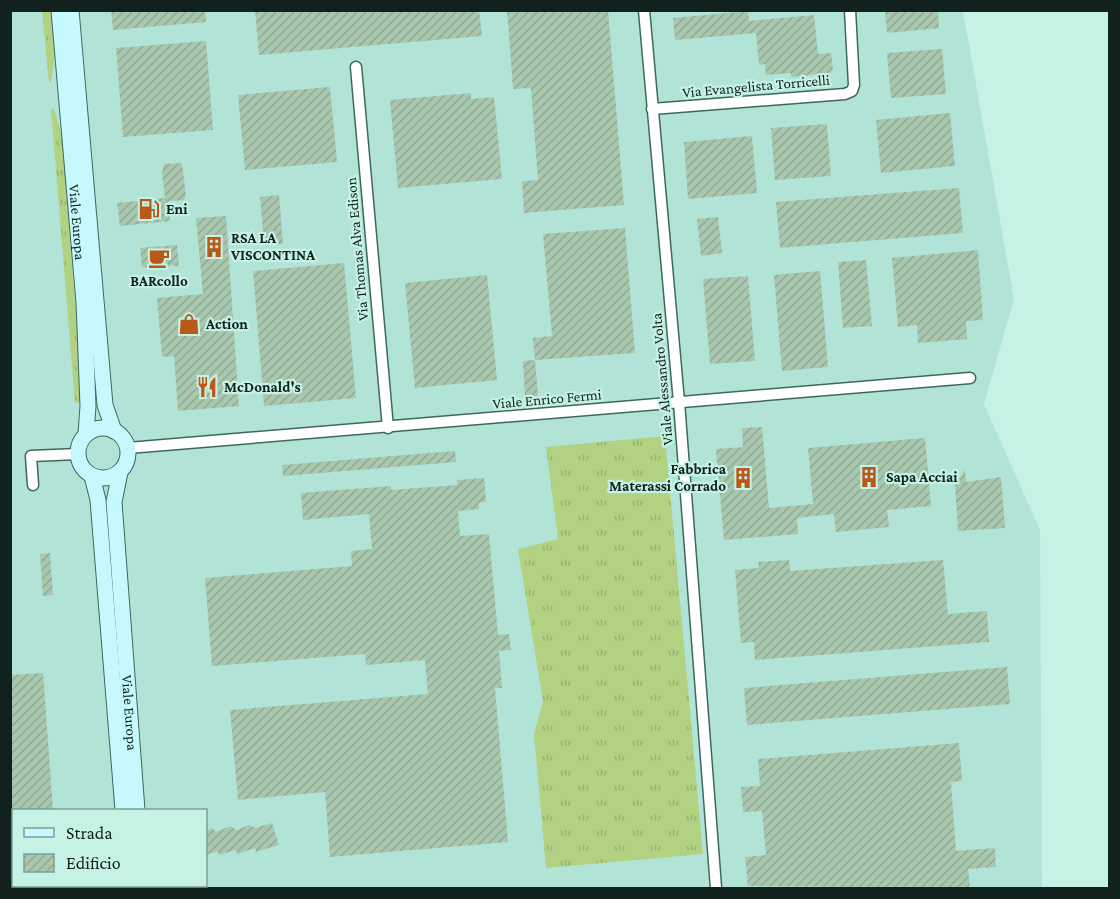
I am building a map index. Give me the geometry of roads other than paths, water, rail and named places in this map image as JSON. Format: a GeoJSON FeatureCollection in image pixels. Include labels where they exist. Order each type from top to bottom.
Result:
{"type":"FeatureCollection","features":[{"type":"Feature","properties":{"kind":"main road","name":"Viale Europa"},"geometry":{"type":"LineString","coordinates":[[59,10],[84,302],[88,406],[86,434]]}},
{"type":"Feature","properties":{"kind":"main road","name":"Viale Europa"},"geometry":{"type":"LineString","coordinates":[[71,10],[105,405],[114,430]]}},
{"type":"Feature","properties":{"kind":"main road"},"geometry":{"type":"LineString","coordinates":[[99,428],[114,430],[128,448],[125,465],[120,472],[104,478],[92,476],[83,468],[78,454],[86,434],[99,428]]}},
{"type":"Feature","properties":{"kind":"main road","name":"Viale Europa"},"geometry":{"type":"LineString","coordinates":[[120,472],[114,502],[137,809]]}},
{"type":"Feature","properties":{"kind":"main road","name":"Viale Europa"},"geometry":{"type":"LineString","coordinates":[[92,476],[98,503],[123,809]]}},
{"type":"Feature","properties":{"kind":"street","name":"Viale Alessandro Volta"},"geometry":{"type":"LineString","coordinates":[[644,10],[679,402],[716,888]]}},
{"type":"Feature","properties":{"kind":"street","name":"Via Evangelista Torricelli"},"geometry":{"type":"LineString","coordinates":[[652,110],[845,94],[852,91],[854,85],[850,10]]}},
{"type":"Feature","properties":{"kind":"street","name":"Via Thomas Alva Edison"},"geometry":{"type":"LineString","coordinates":[[356,68],[388,428]]}},
{"type":"Feature","properties":{"kind":"street","name":"Viale Enrico Fermi"},"geometry":{"type":"LineString","coordinates":[[128,448],[970,378]]}},
{"type":"Feature","properties":{"kind":"street"},"geometry":{"type":"LineString","coordinates":[[33,485],[31,456],[78,454]]}},
{"type":"Feature","properties":{"kind":"place","name":"Eni"},"geometry":{"type":"Point","coordinates":[149,209]}},
{"type":"Feature","properties":{"kind":"place","name":"RSA LA VISCONTINA"},"geometry":{"type":"Point","coordinates":[214,247]}},
{"type":"Feature","properties":{"kind":"place","name":"BARcollo"},"geometry":{"type":"Point","coordinates":[159,258]}},
{"type":"Feature","properties":{"kind":"place","name":"Action"},"geometry":{"type":"Point","coordinates":[189,324]}},
{"type":"Feature","properties":{"kind":"place","name":"McDonald's"},"geometry":{"type":"Point","coordinates":[207,387]}},
{"type":"Feature","properties":{"kind":"place","name":"Sapa Acciai"},"geometry":{"type":"Point","coordinates":[869,477]}},
{"type":"Feature","properties":{"kind":"place","name":"Fabbrica Materassi Corrado"},"geometry":{"type":"Point","coordinates":[743,478]}}]}
